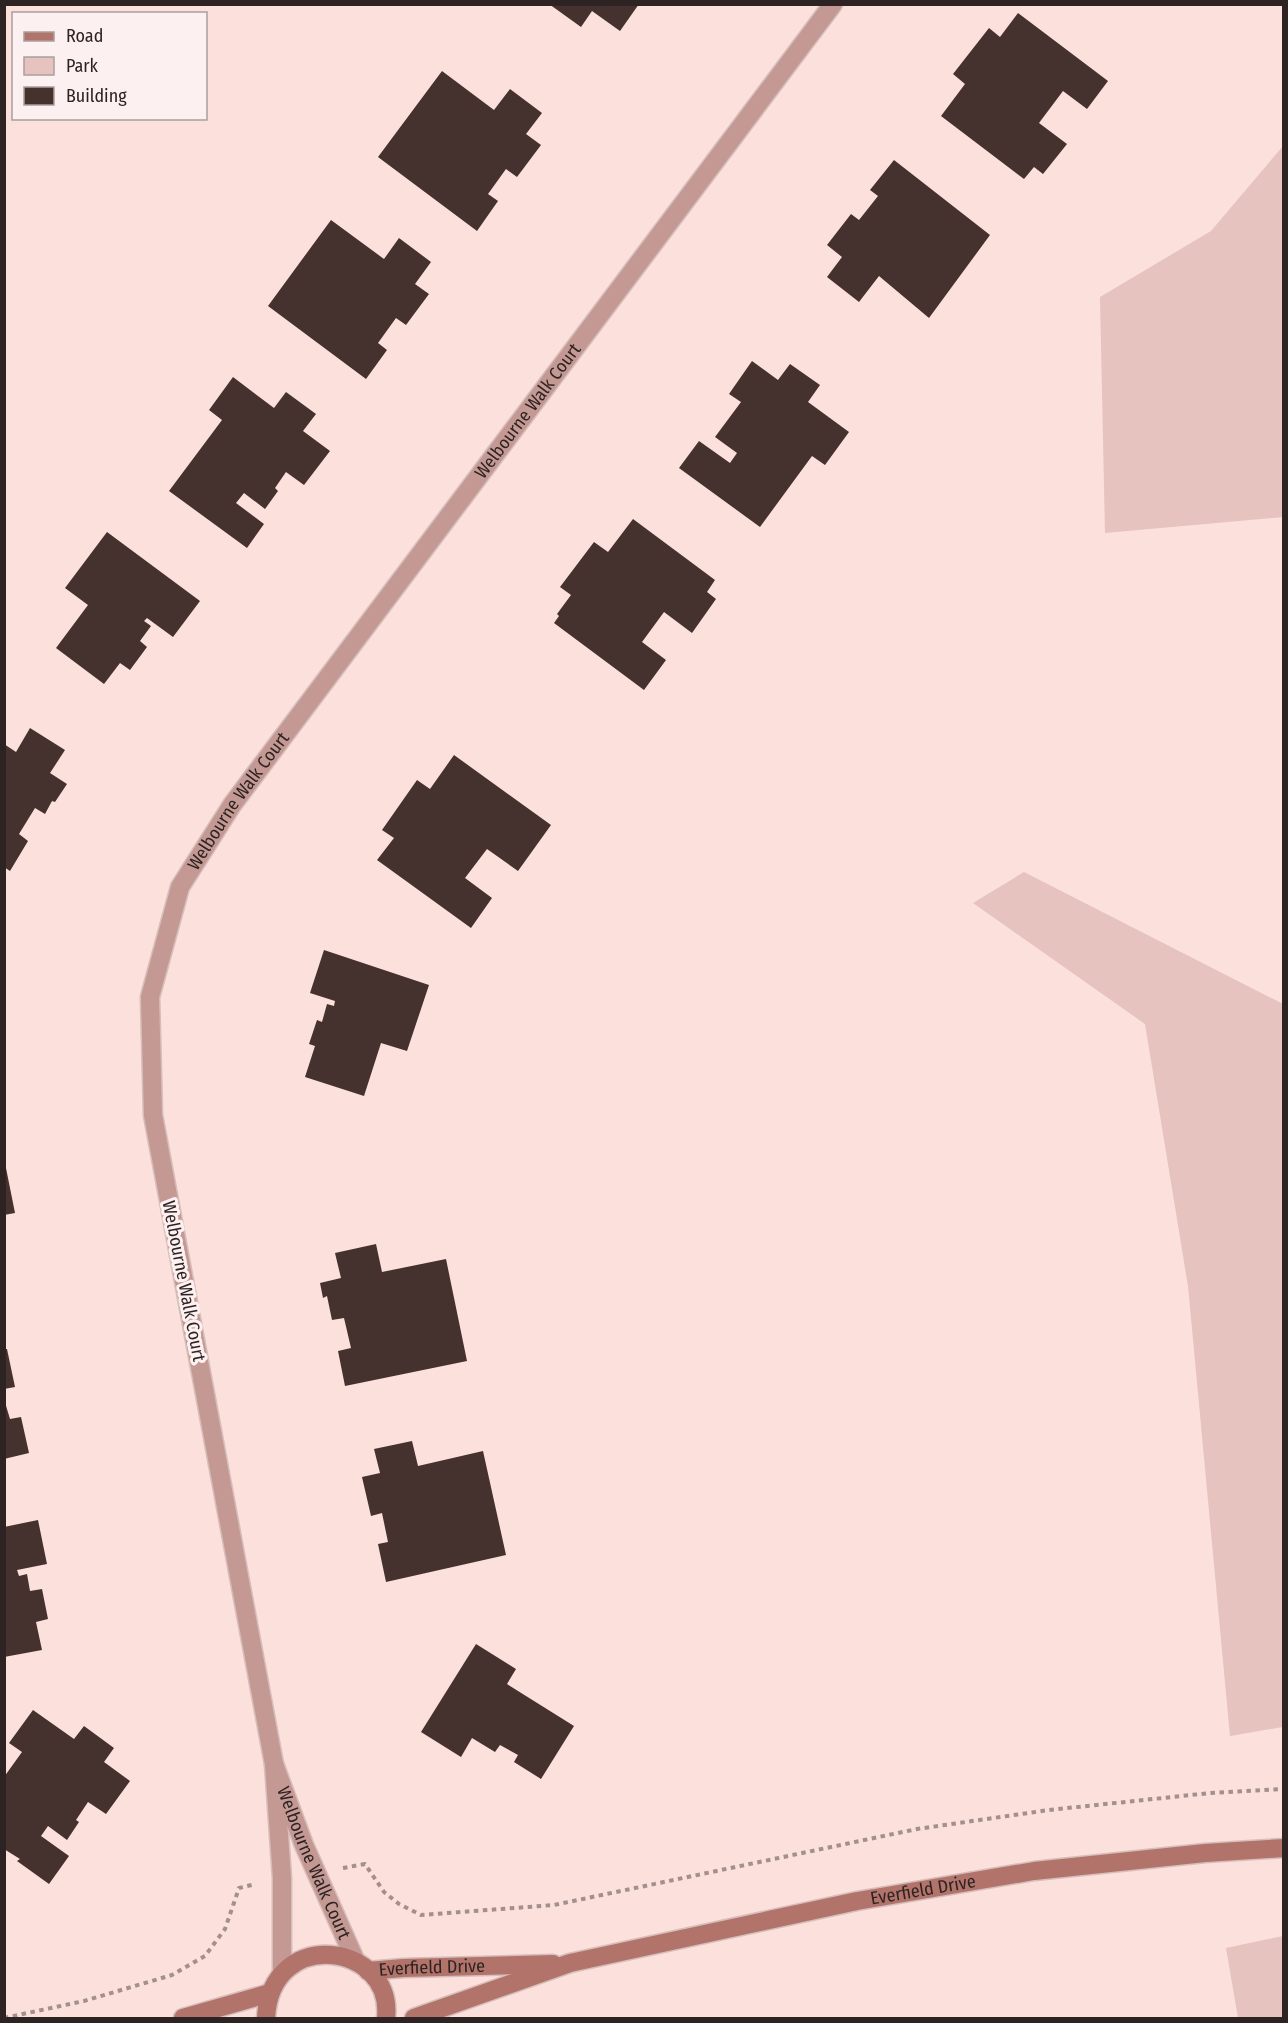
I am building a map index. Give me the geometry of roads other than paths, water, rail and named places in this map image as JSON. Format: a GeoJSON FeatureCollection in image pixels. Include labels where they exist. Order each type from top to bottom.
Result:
{"type":"FeatureCollection","features":[{"type":"Feature","properties":{"kind":"street","name":"Welbourne Walk Court"},"geometry":{"type":"LineString","coordinates":[[282,1973],[282,1878],[274,1764],[153,1114],[150,997],[180,887],[232,805],[833,4]]}},
{"type":"Feature","properties":{"kind":"street","name":"Welbourne Walk Court"},"geometry":{"type":"LineString","coordinates":[[274,1764],[315,1872],[362,1966]]}},
{"type":"Feature","properties":{"kind":"street","name":"Everfield Drive"},"geometry":{"type":"LineString","coordinates":[[414,2019],[570,1963],[857,1901],[1034,1871],[1205,1853],[1284,1848]]}},
{"type":"Feature","properties":{"kind":"street"},"geometry":{"type":"LineString","coordinates":[[266,2019],[270,1993],[282,1973],[295,1962],[311,1956],[326,1954],[342,1956],[362,1966],[378,1983],[384,1998],[386,2019]]}},
{"type":"Feature","properties":{"kind":"street","name":"Everfield Drive"},"geometry":{"type":"LineString","coordinates":[[362,1966],[403,1968],[570,1963]]}},
{"type":"Feature","properties":{"kind":"street"},"geometry":{"type":"LineString","coordinates":[[183,2019],[270,1993]]}}]}
